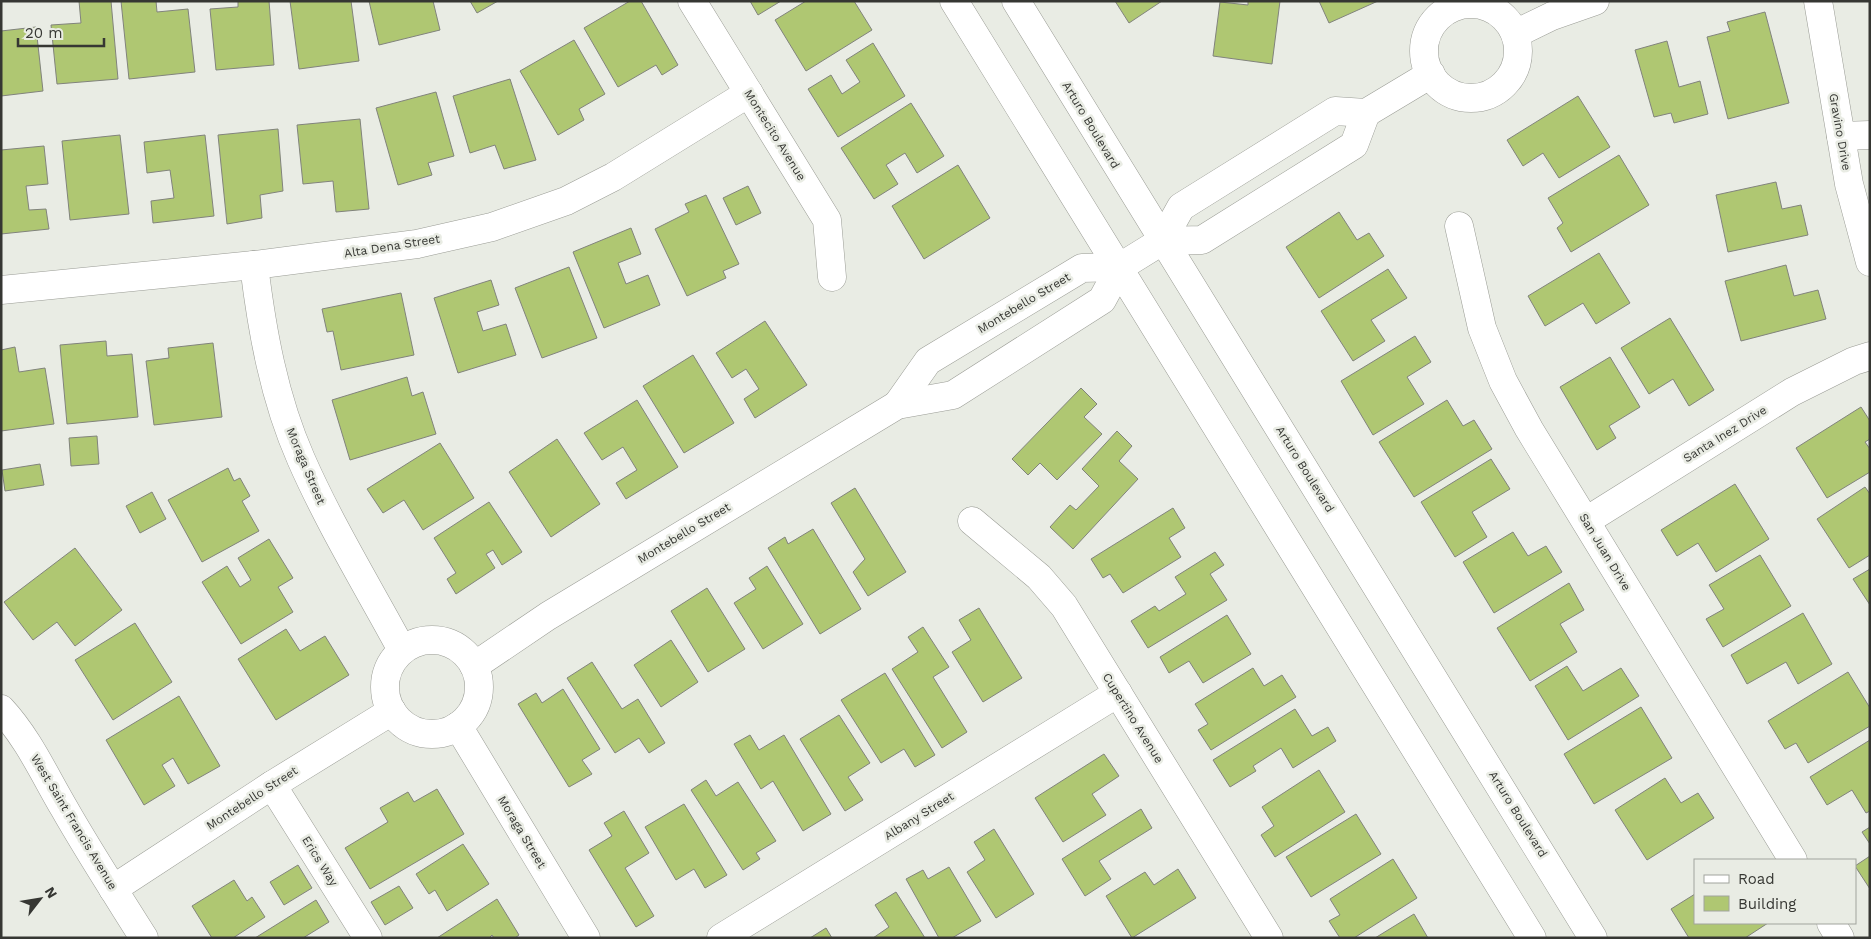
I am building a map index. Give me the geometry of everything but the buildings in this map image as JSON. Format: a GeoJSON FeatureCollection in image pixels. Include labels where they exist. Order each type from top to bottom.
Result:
{"type":"FeatureCollection","features":[{"type":"Feature","properties":{"kind":"street","name":"Montecito Avenue"},"geometry":{"type":"LineString","coordinates":[[692,1],[828,220],[832,277]]}},
{"type":"Feature","properties":{"kind":"street"},"geometry":{"type":"LineString","coordinates":[[954,1],[1120,267],[1532,938]]}},
{"type":"Feature","properties":{"kind":"street","name":"Arturo Boulevard"},"geometry":{"type":"LineString","coordinates":[[1016,1],[1162,241],[1353,546],[1593,938]]}},
{"type":"Feature","properties":{"kind":"street"},"geometry":{"type":"LineString","coordinates":[[1515,34],[1552,16],[1595,1]]}},
{"type":"Feature","properties":{"kind":"street","name":"Gravino Drive"},"geometry":{"type":"LineString","coordinates":[[1818,1],[1849,184],[1870,262]]}},
{"type":"Feature","properties":{"kind":"street"},"geometry":{"type":"LineString","coordinates":[[1470,4],[1491,8],[1508,21],[1515,34],[1518,53],[1516,66],[1506,83],[1484,97],[1457,96],[1446,91],[1431,74],[1425,61],[1426,37],[1435,20],[1448,5],[1470,4]]}},
{"type":"Feature","properties":{"kind":"street"},"geometry":{"type":"LineString","coordinates":[[1162,241],[1202,240],[1354,145],[1366,113],[1431,74]]}},
{"type":"Feature","properties":{"kind":"street","name":"Alta Dena Street"},"geometry":{"type":"LineString","coordinates":[[1,290],[254,265],[417,244],[492,227],[566,201],[613,177],[749,93]]}},
{"type":"Feature","properties":{"kind":"street","name":"Montebello Street"},"geometry":{"type":"LineString","coordinates":[[474,666],[548,616],[897,405],[953,395],[1102,300],[1120,267],[1162,241],[1181,206],[1335,111],[1366,113]]}},
{"type":"Feature","properties":{"kind":"street"},"geometry":{"type":"LineString","coordinates":[[1841,136],[1870,136]]}},
{"type":"Feature","properties":{"kind":"street","name":"San Juan Drive"},"geometry":{"type":"LineString","coordinates":[[1459,226],[1482,328],[1503,381],[1586,521],[1792,859]]}},
{"type":"Feature","properties":{"kind":"street","name":"Moraga Street"},"geometry":{"type":"LineString","coordinates":[[254,265],[268,354],[282,407],[300,458],[328,516],[402,650]]}},
{"type":"Feature","properties":{"kind":"street","name":"Montebello Street"},"geometry":{"type":"LineString","coordinates":[[897,405],[928,360],[1082,268],[1120,267]]}},
{"type":"Feature","properties":{"kind":"street","name":"Santa Inez Drive"},"geometry":{"type":"LineString","coordinates":[[1586,521],[1792,392],[1854,361],[1870,356]]}},
{"type":"Feature","properties":{"kind":"street","name":"Cupertino Avenue"},"geometry":{"type":"LineString","coordinates":[[972,521],[1039,577],[1064,606],[1269,938]]}},
{"type":"Feature","properties":{"kind":"street"},"geometry":{"type":"LineString","coordinates":[[442,641],[460,650],[474,666],[479,689],[477,702],[467,719],[458,726],[444,733],[418,732],[407,727],[392,711],[386,697],[387,673],[391,662],[402,650],[417,642],[442,641]]}},
{"type":"Feature","properties":{"kind":"street","name":"Albany Street"},"geometry":{"type":"LineString","coordinates":[[721,938],[1118,693]]}},
{"type":"Feature","properties":{"kind":"street","name":"West Saint Francis Avenue"},"geometry":{"type":"LineString","coordinates":[[1,709],[15,723],[63,808],[144,938]]}},
{"type":"Feature","properties":{"kind":"street","name":"Montebello Street"},"geometry":{"type":"LineString","coordinates":[[114,889],[272,785],[392,711]]}},
{"type":"Feature","properties":{"kind":"street","name":"Moraga Street"},"geometry":{"type":"LineString","coordinates":[[458,726],[586,938]]}},
{"type":"Feature","properties":{"kind":"street","name":"Erics Way"},"geometry":{"type":"LineString","coordinates":[[272,785],[368,938]]}},
{"type":"Feature","properties":{"kind":"street"},"geometry":{"type":"LineString","coordinates":[[1832,924],[1840,938]]}}]}
